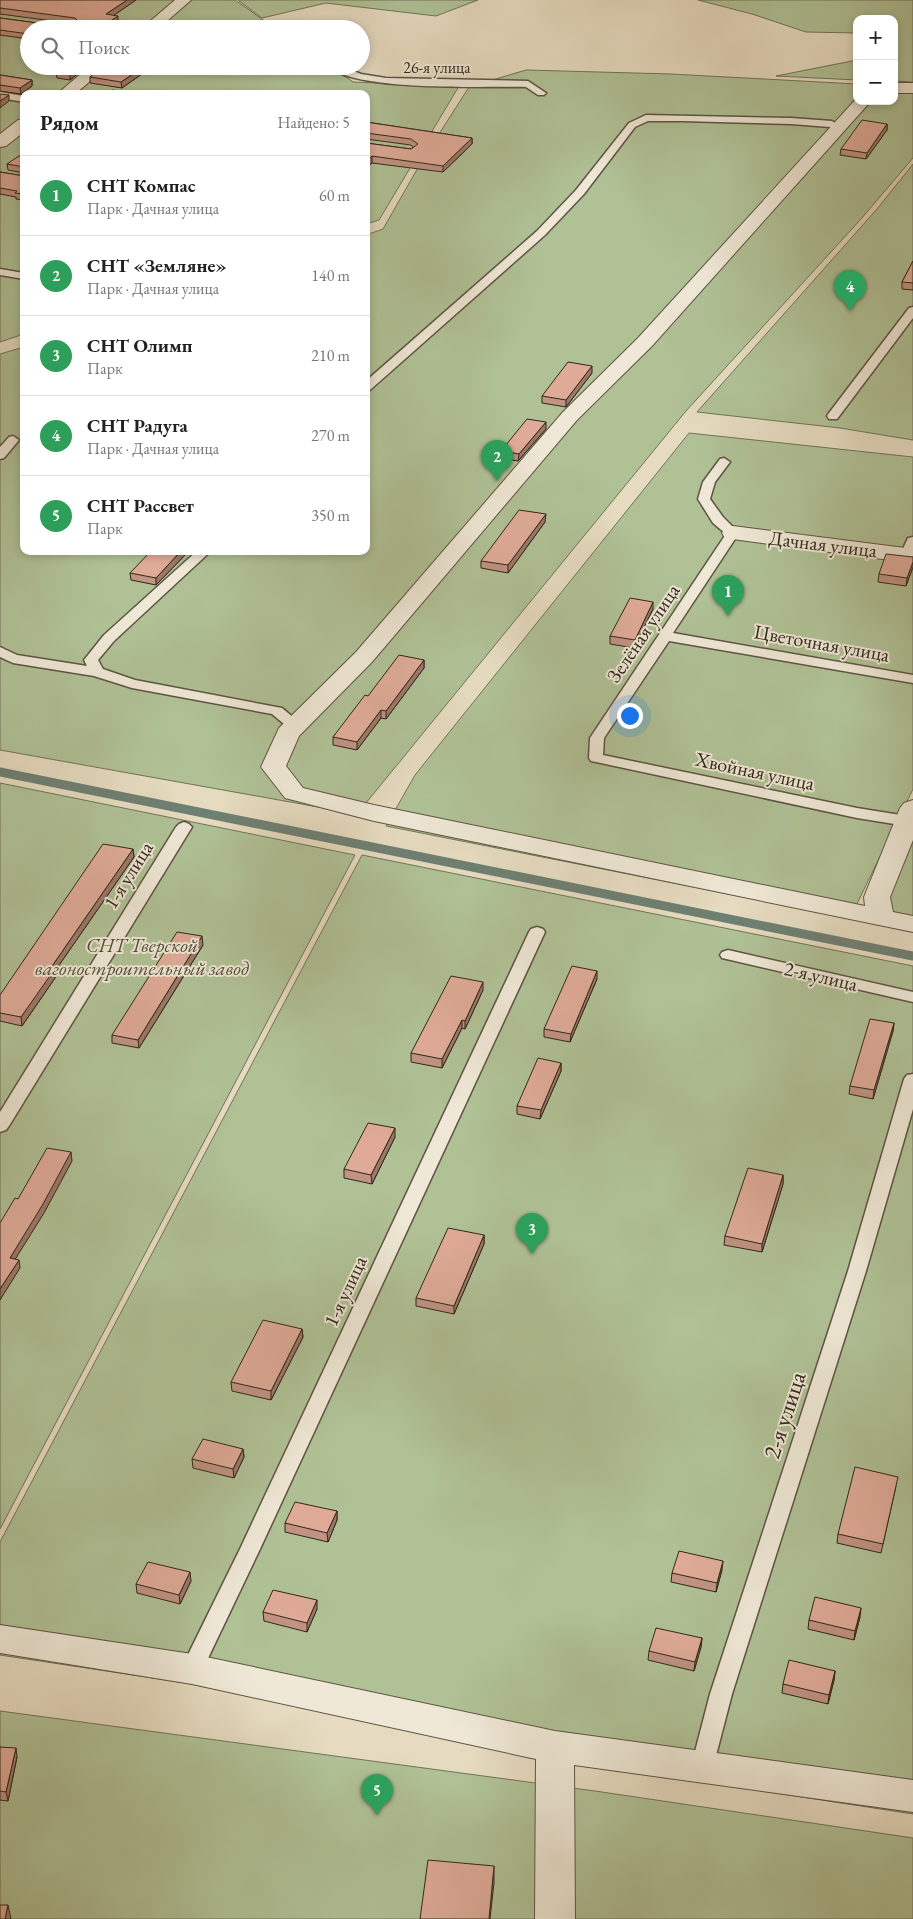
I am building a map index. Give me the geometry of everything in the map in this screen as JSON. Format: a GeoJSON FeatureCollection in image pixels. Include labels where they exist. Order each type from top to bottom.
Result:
{"type":"FeatureCollection","features":[{"type":"Feature","properties":{"kind":"street"},"geometry":{"type":"LineString","coordinates":[[159,20],[184,0]]}},
{"type":"Feature","properties":{"kind":"street"},"geometry":{"type":"LineString","coordinates":[[70,90],[89,75]]}},
{"type":"Feature","properties":{"kind":"street"},"geometry":{"type":"LineString","coordinates":[[898,88],[913,88]]}},
{"type":"Feature","properties":{"kind":"street"},"geometry":{"type":"LineString","coordinates":[[859,105],[644,342],[570,416],[364,657],[288,733],[273,767],[294,793],[374,813],[913,924]]}},
{"type":"Feature","properties":{"kind":"street"},"geometry":{"type":"LineString","coordinates":[[0,142],[20,127]]}},
{"type":"Feature","properties":{"kind":"street","name":"Дачная улица"},"geometry":{"type":"LineString","coordinates":[[733,533],[911,551]]}},
{"type":"Feature","properties":{"kind":"street"},"geometry":{"type":"LineString","coordinates":[[880,918],[877,897],[911,817]]}},
{"type":"Feature","properties":{"kind":"street"},"geometry":{"type":"LineString","coordinates":[[0,1639],[192,1669],[555,1747],[913,1796]]}},
{"type":"Feature","properties":{"kind":"street"},"geometry":{"type":"LineString","coordinates":[[555,1747],[555,1919]]}},
{"type":"Feature","properties":{"kind":"lane","name":"26-я улица"},"geometry":{"type":"LineString","coordinates":[[354,75],[386,82],[528,84],[541,93]]}},
{"type":"Feature","properties":{"kind":"lane"},"geometry":{"type":"LineString","coordinates":[[0,96],[20,98]]}},
{"type":"Feature","properties":{"kind":"lane"},"geometry":{"type":"LineString","coordinates":[[370,383],[541,233],[580,192],[632,125],[646,118],[682,118],[791,121],[832,124],[838,128]]}},
{"type":"Feature","properties":{"kind":"lane"},"geometry":{"type":"LineString","coordinates":[[0,272],[20,275]]}},
{"type":"Feature","properties":{"kind":"lane"},"geometry":{"type":"LineString","coordinates":[[833,416],[913,310]]}},
{"type":"Feature","properties":{"kind":"lane"},"geometry":{"type":"LineString","coordinates":[[0,455],[13,440]]}},
{"type":"Feature","properties":{"kind":"lane"},"geometry":{"type":"LineString","coordinates":[[724,462],[709,482],[704,499],[718,520],[733,533]]}},
{"type":"Feature","properties":{"kind":"lane","name":"Зелёная улица"},"geometry":{"type":"LineString","coordinates":[[596,758],[597,738],[733,533]]}},
{"type":"Feature","properties":{"kind":"lane"},"geometry":{"type":"LineString","coordinates":[[97,672],[91,660],[110,638],[201,555]]}},
{"type":"Feature","properties":{"kind":"lane","name":"Цветочная улица"},"geometry":{"type":"LineString","coordinates":[[666,636],[913,679]]}},
{"type":"Feature","properties":{"kind":"lane"},"geometry":{"type":"LineString","coordinates":[[0,651],[13,659],[97,672],[132,684],[277,711],[295,726]]}},
{"type":"Feature","properties":{"kind":"lane","name":"Хвойная улица"},"geometry":{"type":"LineString","coordinates":[[596,758],[857,814],[911,817]]}},
{"type":"Feature","properties":{"kind":"lane","name":"1-я улица"},"geometry":{"type":"LineString","coordinates":[[0,1126],[184,827]]}},
{"type":"Feature","properties":{"kind":"lane","name":"1-я улица"},"geometry":{"type":"LineString","coordinates":[[192,1669],[537,932]]}},
{"type":"Feature","properties":{"kind":"lane","name":"2-я улица"},"geometry":{"type":"LineString","coordinates":[[728,955],[913,997]]}},
{"type":"Feature","properties":{"kind":"lane","name":"2-я улица"},"geometry":{"type":"LineString","coordinates":[[702,1767],[721,1694],[857,1271],[913,1079]]}},
{"type":"Feature","properties":{"kind":"green space"},"geometry":{"type":"Polygon","coordinates":[[[0,0],[235,0],[263,20],[20,20],[20,75],[343,75],[353,82],[459,86],[379,220],[370,223],[370,90],[20,90],[20,335],[0,342],[0,0]]]}},
{"type":"Feature","properties":{"kind":"green space"},"geometry":{"type":"Polygon","coordinates":[[[238,0],[478,0],[436,16],[326,3],[262,18],[238,0]]]}},
{"type":"Feature","properties":{"kind":"green space"},"geometry":{"type":"Polygon","coordinates":[[[698,0],[913,0],[913,82],[898,81],[898,15],[853,15],[853,33],[806,32],[752,14],[698,0]]]}},
{"type":"Feature","properties":{"kind":"green space"},"geometry":{"type":"Polygon","coordinates":[[[853,61],[853,80],[776,76],[853,61]]]}},
{"type":"Feature","properties":{"kind":"green space"},"geometry":{"type":"Polygon","coordinates":[[[526,70],[671,74],[853,84],[853,105],[898,105],[898,89],[913,91],[913,158],[861,219],[686,411],[357,814],[0,750],[0,354],[20,348],[20,555],[370,555],[370,234],[383,229],[423,159],[469,87],[526,70]]]}},
{"type":"Feature","properties":{"kind":"green space"},"geometry":{"type":"Polygon","coordinates":[[[913,164],[913,440],[840,428],[697,412],[877,209],[913,164]]]}},
{"type":"Feature","properties":{"kind":"green space"},"geometry":{"type":"Polygon","coordinates":[[[689,433],[913,457],[913,789],[850,918],[386,826],[415,775],[689,433]]]}},
{"type":"Feature","properties":{"kind":"green space","name":"СНТ Тверской вагоностроительный завод"},"geometry":{"type":"Polygon","coordinates":[[[0,783],[355,855],[0,1529],[0,783]]]}},
{"type":"Feature","properties":{"kind":"green space"},"geometry":{"type":"Polygon","coordinates":[[[913,828],[913,932],[869,923],[913,828]]]}},
{"type":"Feature","properties":{"kind":"green space"},"geometry":{"type":"Polygon","coordinates":[[[362,855],[913,966],[913,1814],[573,1762],[186,1683],[0,1655],[0,1542],[362,855]]]}},
{"type":"Feature","properties":{"kind":"green space"},"geometry":{"type":"Polygon","coordinates":[[[0,1711],[595,1791],[913,1838],[913,1919],[0,1919],[0,1711]]]}},
{"type":"Feature","properties":{"kind":"building"},"geometry":{"type":"Polygon","coordinates":[[[0,0],[127,0],[106,14],[118,16],[112,20],[77,20],[75,18],[0,8],[0,0]]]}},
{"type":"Feature","properties":{"kind":"building"},"geometry":{"type":"Polygon","coordinates":[[[0,18],[20,21],[20,33],[0,30],[0,18]]]}},
{"type":"Feature","properties":{"kind":"building"},"geometry":{"type":"Polygon","coordinates":[[[0,75],[32,80],[20,88],[0,85],[0,75]]]}},
{"type":"Feature","properties":{"kind":"building"},"geometry":{"type":"Polygon","coordinates":[[[92,75],[132,75],[121,82],[90,77],[92,75]]]}},
{"type":"Feature","properties":{"kind":"building"},"geometry":{"type":"Polygon","coordinates":[[[0,94],[9,95],[0,101],[0,94]]]}},
{"type":"Feature","properties":{"kind":"building"},"geometry":{"type":"Polygon","coordinates":[[[862,120],[887,124],[867,153],[841,149],[862,120]]]}},
{"type":"Feature","properties":{"kind":"building"},"geometry":{"type":"Polygon","coordinates":[[[370,123],[472,138],[443,166],[372,156],[370,158],[370,144],[411,149],[418,144],[411,139],[370,134],[370,123]]]}},
{"type":"Feature","properties":{"kind":"building"},"geometry":{"type":"Polygon","coordinates":[[[19,156],[20,156],[20,166],[7,164],[19,156]]]}},
{"type":"Feature","properties":{"kind":"building"},"geometry":{"type":"Polygon","coordinates":[[[0,172],[20,175],[20,194],[15,193],[17,191],[0,188],[0,172]]]}},
{"type":"Feature","properties":{"kind":"building"},"geometry":{"type":"Polygon","coordinates":[[[913,261],[913,283],[902,282],[913,261]]]}},
{"type":"Feature","properties":{"kind":"building"},"geometry":{"type":"Polygon","coordinates":[[[568,362],[592,366],[566,400],[542,396],[568,362]]]}},
{"type":"Feature","properties":{"kind":"building"},"geometry":{"type":"Polygon","coordinates":[[[527,419],[546,422],[519,454],[501,451],[527,419]]]}},
{"type":"Feature","properties":{"kind":"building"},"geometry":{"type":"Polygon","coordinates":[[[519,510],[546,514],[508,565],[481,561],[519,510]]]}},
{"type":"Feature","properties":{"kind":"building"},"geometry":{"type":"Polygon","coordinates":[[[886,554],[913,557],[907,578],[879,574],[886,554]]]}},
{"type":"Feature","properties":{"kind":"building"},"geometry":{"type":"Polygon","coordinates":[[[147,555],[177,555],[156,578],[130,573],[147,555]]]}},
{"type":"Feature","properties":{"kind":"building"},"geometry":{"type":"Polygon","coordinates":[[[630,598],[653,602],[635,640],[610,636],[630,598]]]}},
{"type":"Feature","properties":{"kind":"building"},"geometry":{"type":"Polygon","coordinates":[[[399,655],[424,660],[386,711],[381,710],[357,742],[333,737],[365,695],[368,696],[399,655]]]}},
{"type":"Feature","properties":{"kind":"building"},"geometry":{"type":"Polygon","coordinates":[[[103,844],[133,849],[50,969],[54,970],[21,1017],[0,1013],[0,995],[103,844]]]}},
{"type":"Feature","properties":{"kind":"building"},"geometry":{"type":"Polygon","coordinates":[[[177,932],[202,936],[138,1040],[112,1035],[177,932]]]}},
{"type":"Feature","properties":{"kind":"building"},"geometry":{"type":"Polygon","coordinates":[[[572,966],[597,971],[571,1034],[544,1029],[572,966]]]}},
{"type":"Feature","properties":{"kind":"building"},"geometry":{"type":"Polygon","coordinates":[[[451,976],[483,982],[465,1021],[462,1020],[442,1059],[411,1053],[451,976]]]}},
{"type":"Feature","properties":{"kind":"building"},"geometry":{"type":"Polygon","coordinates":[[[870,1019],[894,1023],[874,1090],[850,1086],[870,1019]]]}},
{"type":"Feature","properties":{"kind":"building"},"geometry":{"type":"Polygon","coordinates":[[[538,1058],[561,1063],[541,1110],[517,1106],[538,1058]]]}},
{"type":"Feature","properties":{"kind":"building"},"geometry":{"type":"Polygon","coordinates":[[[368,1123],[395,1128],[371,1175],[344,1169],[368,1123]]]}},
{"type":"Feature","properties":{"kind":"building"},"geometry":{"type":"Polygon","coordinates":[[[47,1148],[71,1152],[43,1204],[10,1258],[19,1260],[0,1289],[0,1223],[15,1198],[18,1199],[47,1148]]]}},
{"type":"Feature","properties":{"kind":"building"},"geometry":{"type":"Polygon","coordinates":[[[748,1168],[783,1175],[762,1244],[725,1236],[748,1168]]]}},
{"type":"Feature","properties":{"kind":"building"},"geometry":{"type":"Polygon","coordinates":[[[448,1228],[484,1235],[454,1306],[416,1298],[448,1228]]]}},
{"type":"Feature","properties":{"kind":"building"},"geometry":{"type":"Polygon","coordinates":[[[263,1320],[302,1329],[271,1391],[231,1382],[263,1320]]]}},
{"type":"Feature","properties":{"kind":"building"},"geometry":{"type":"Polygon","coordinates":[[[203,1439],[243,1449],[233,1469],[192,1459],[203,1439]]]}},
{"type":"Feature","properties":{"kind":"building"},"geometry":{"type":"Polygon","coordinates":[[[855,1467],[898,1477],[883,1544],[838,1534],[855,1467]]]}},
{"type":"Feature","properties":{"kind":"building"},"geometry":{"type":"Polygon","coordinates":[[[295,1502],[337,1511],[327,1533],[285,1523],[295,1502]]]}},
{"type":"Feature","properties":{"kind":"building"},"geometry":{"type":"Polygon","coordinates":[[[679,1551],[723,1561],[717,1583],[672,1573],[679,1551]]]}},
{"type":"Feature","properties":{"kind":"building"},"geometry":{"type":"Polygon","coordinates":[[[148,1562],[190,1572],[179,1595],[136,1584],[148,1562]]]}},
{"type":"Feature","properties":{"kind":"building"},"geometry":{"type":"Polygon","coordinates":[[[273,1590],[317,1600],[307,1623],[263,1612],[273,1590]]]}},
{"type":"Feature","properties":{"kind":"building"},"geometry":{"type":"Polygon","coordinates":[[[815,1597],[861,1608],[855,1631],[809,1620],[815,1597]]]}},
{"type":"Feature","properties":{"kind":"building"},"geometry":{"type":"Polygon","coordinates":[[[656,1628],[702,1638],[695,1662],[649,1651],[656,1628]]]}},
{"type":"Feature","properties":{"kind":"building"},"geometry":{"type":"Polygon","coordinates":[[[789,1660],[835,1671],[829,1695],[783,1684],[789,1660]]]}},
{"type":"Feature","properties":{"kind":"building"},"geometry":{"type":"Polygon","coordinates":[[[0,1747],[16,1748],[6,1792],[0,1791],[0,1747]]]}},
{"type":"Feature","properties":{"kind":"building"},"geometry":{"type":"Polygon","coordinates":[[[428,1860],[494,1866],[489,1919],[420,1919],[428,1860]]]}},
{"type":"Feature","properties":{"kind":"building"},"geometry":{"type":"Polygon","coordinates":[[[0,1905],[8,1905],[5,1919],[0,1919],[0,1905]]]}},
{"type":"Feature","properties":{"kind":"waterway"},"geometry":{"type":"LineString","coordinates":[[0,772],[913,956]]}},
{"type":"Feature","properties":{"kind":"place","name":"СНТ Радуга"},"geometry":{"type":"Point","coordinates":[850,311]}},
{"type":"Feature","properties":{"kind":"place","name":"СНТ «Земляне»"},"geometry":{"type":"Point","coordinates":[497,481]}},
{"type":"Feature","properties":{"kind":"place","name":"СНТ Компас"},"geometry":{"type":"Point","coordinates":[728,616]}},
{"type":"Feature","properties":{"kind":"place","name":"СНТ Олимп"},"geometry":{"type":"Point","coordinates":[532,1254]}},
{"type":"Feature","properties":{"kind":"place","name":"СНТ Рассвет"},"geometry":{"type":"Point","coordinates":[377,1815]}}]}
